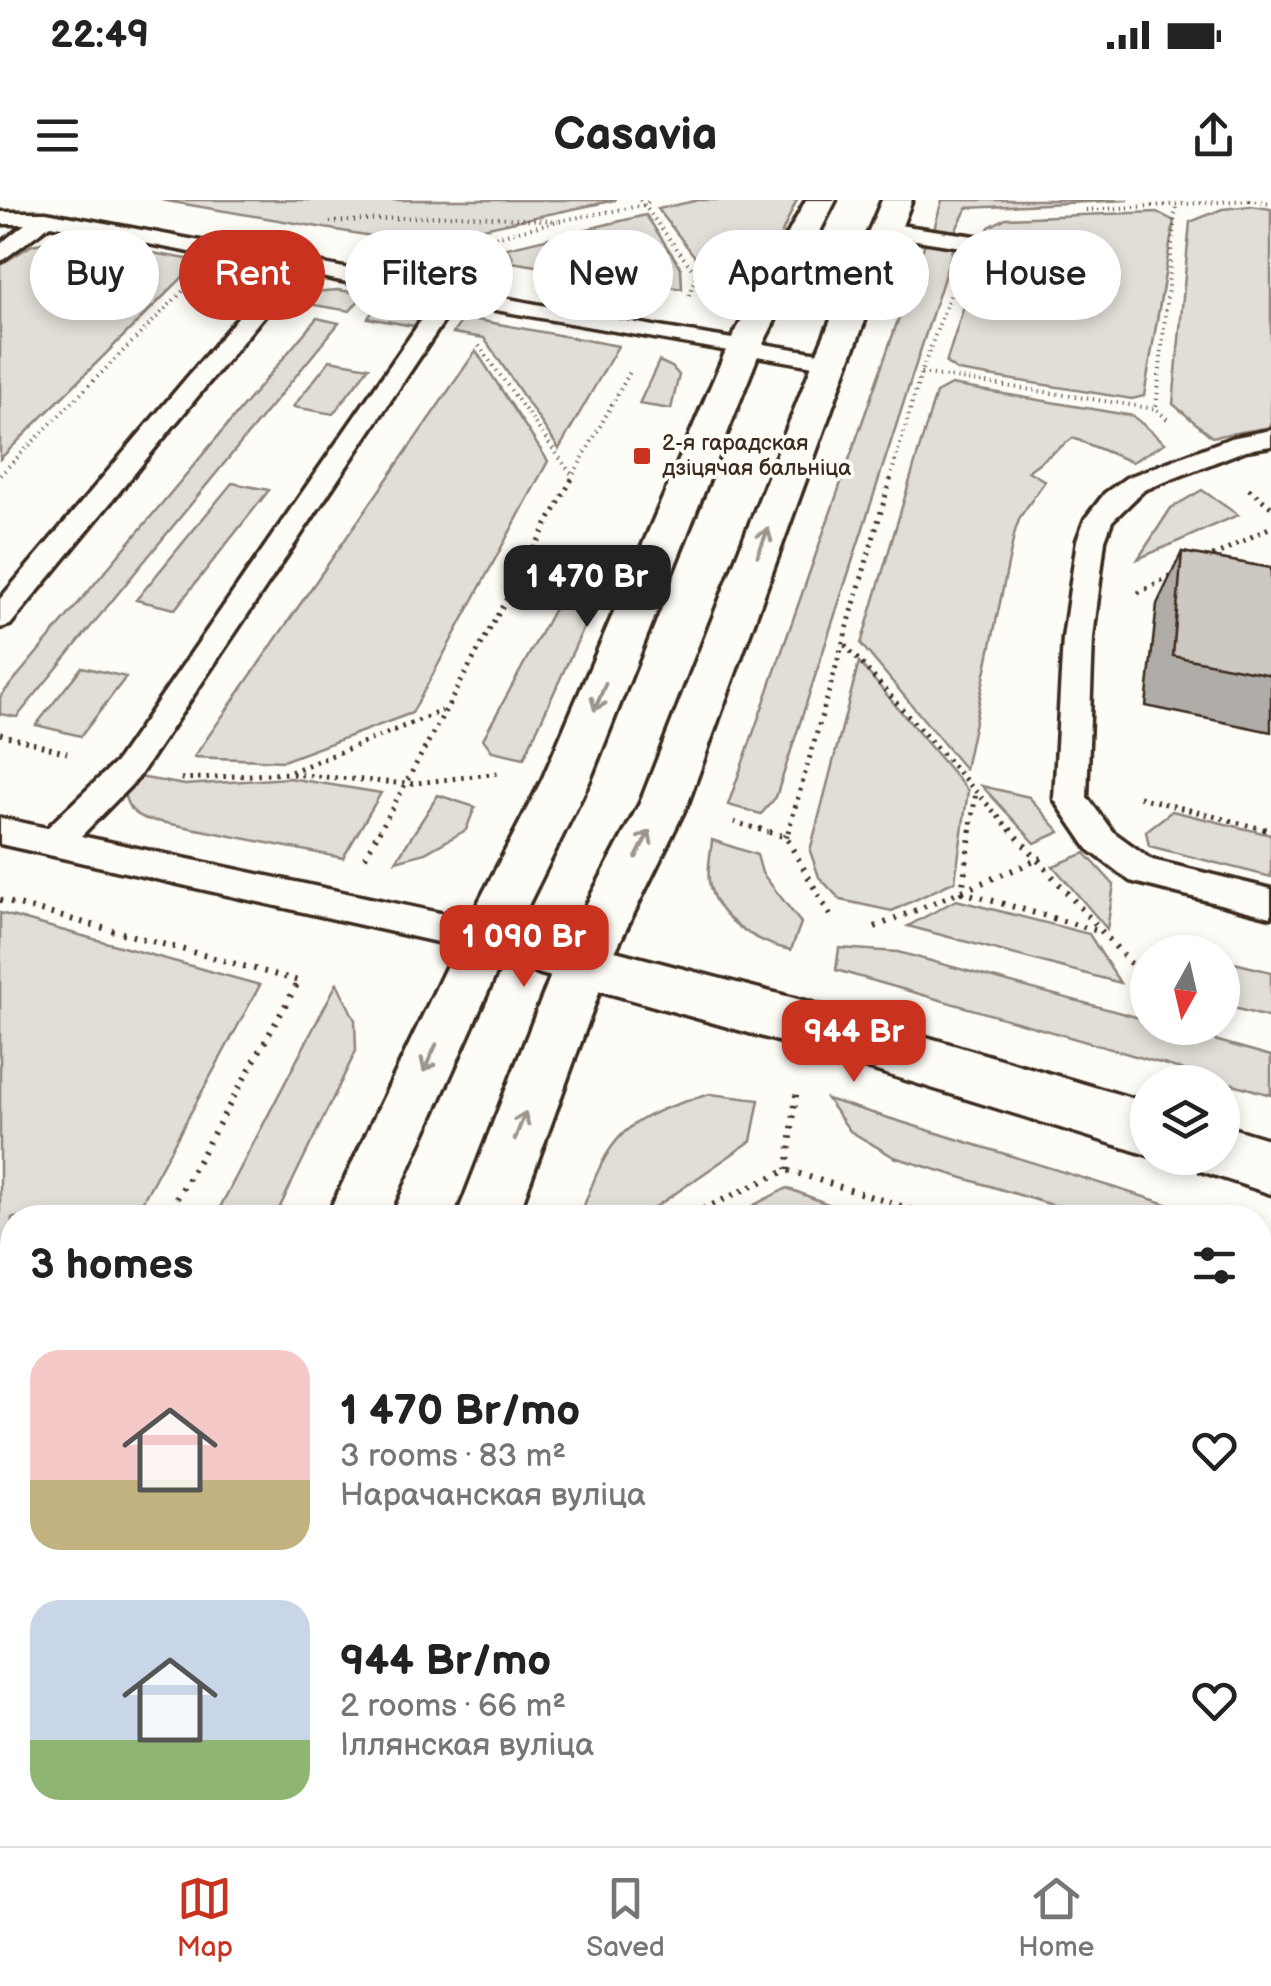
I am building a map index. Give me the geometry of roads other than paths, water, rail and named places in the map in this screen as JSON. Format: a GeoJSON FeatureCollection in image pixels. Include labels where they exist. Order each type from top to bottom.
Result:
{"type":"FeatureCollection","features":[{"type":"Feature","properties":{"kind":"main road"},"geometry":{"type":"LineString","coordinates":[[362,1205],[486,938],[566,780],[744,348],[821,200]]}},
{"type":"Feature","properties":{"kind":"main road"},"geometry":{"type":"LineString","coordinates":[[491,1205],[583,962],[664,803],[830,362],[891,214]]}},
{"type":"Feature","properties":{"kind":"main road"},"geometry":{"type":"LineString","coordinates":[[486,938],[583,962],[1130,1124]]}},
{"type":"Feature","properties":{"kind":"main road"},"geometry":{"type":"LineString","coordinates":[[1240,1158],[1271,1167]]}},
{"type":"Feature","properties":{"kind":"lane"},"geometry":{"type":"LineString","coordinates":[[891,214],[949,235]]}},
{"type":"Feature","properties":{"kind":"lane"},"geometry":{"type":"LineString","coordinates":[[0,238],[36,217]]}},
{"type":"Feature","properties":{"kind":"lane"},"geometry":{"type":"LineString","coordinates":[[0,256],[36,217]]}},
{"type":"Feature","properties":{"kind":"lane"},"geometry":{"type":"LineString","coordinates":[[0,218],[36,217],[179,243]]}},
{"type":"Feature","properties":{"kind":"lane"},"geometry":{"type":"LineString","coordinates":[[513,305],[830,362]]}},
{"type":"Feature","properties":{"kind":"lane"},"geometry":{"type":"LineString","coordinates":[[0,618],[248,320]]}},
{"type":"Feature","properties":{"kind":"lane"},"geometry":{"type":"LineString","coordinates":[[52,844],[127,770],[432,320]]}},
{"type":"Feature","properties":{"kind":"lane"},"geometry":{"type":"LineString","coordinates":[[1271,438],[1205,455],[1125,492],[1100,519],[1090,540],[1078,638],[1070,799],[1100,840],[1142,870],[1271,903]]}},
{"type":"Feature","properties":{"kind":"lane"},"geometry":{"type":"LineString","coordinates":[[0,831],[486,938]]}},
{"type":"Feature","properties":{"kind":"place","name":"2-я гарадская дзіцячая бальніца"},"geometry":{"type":"Point","coordinates":[642,456]}}]}
